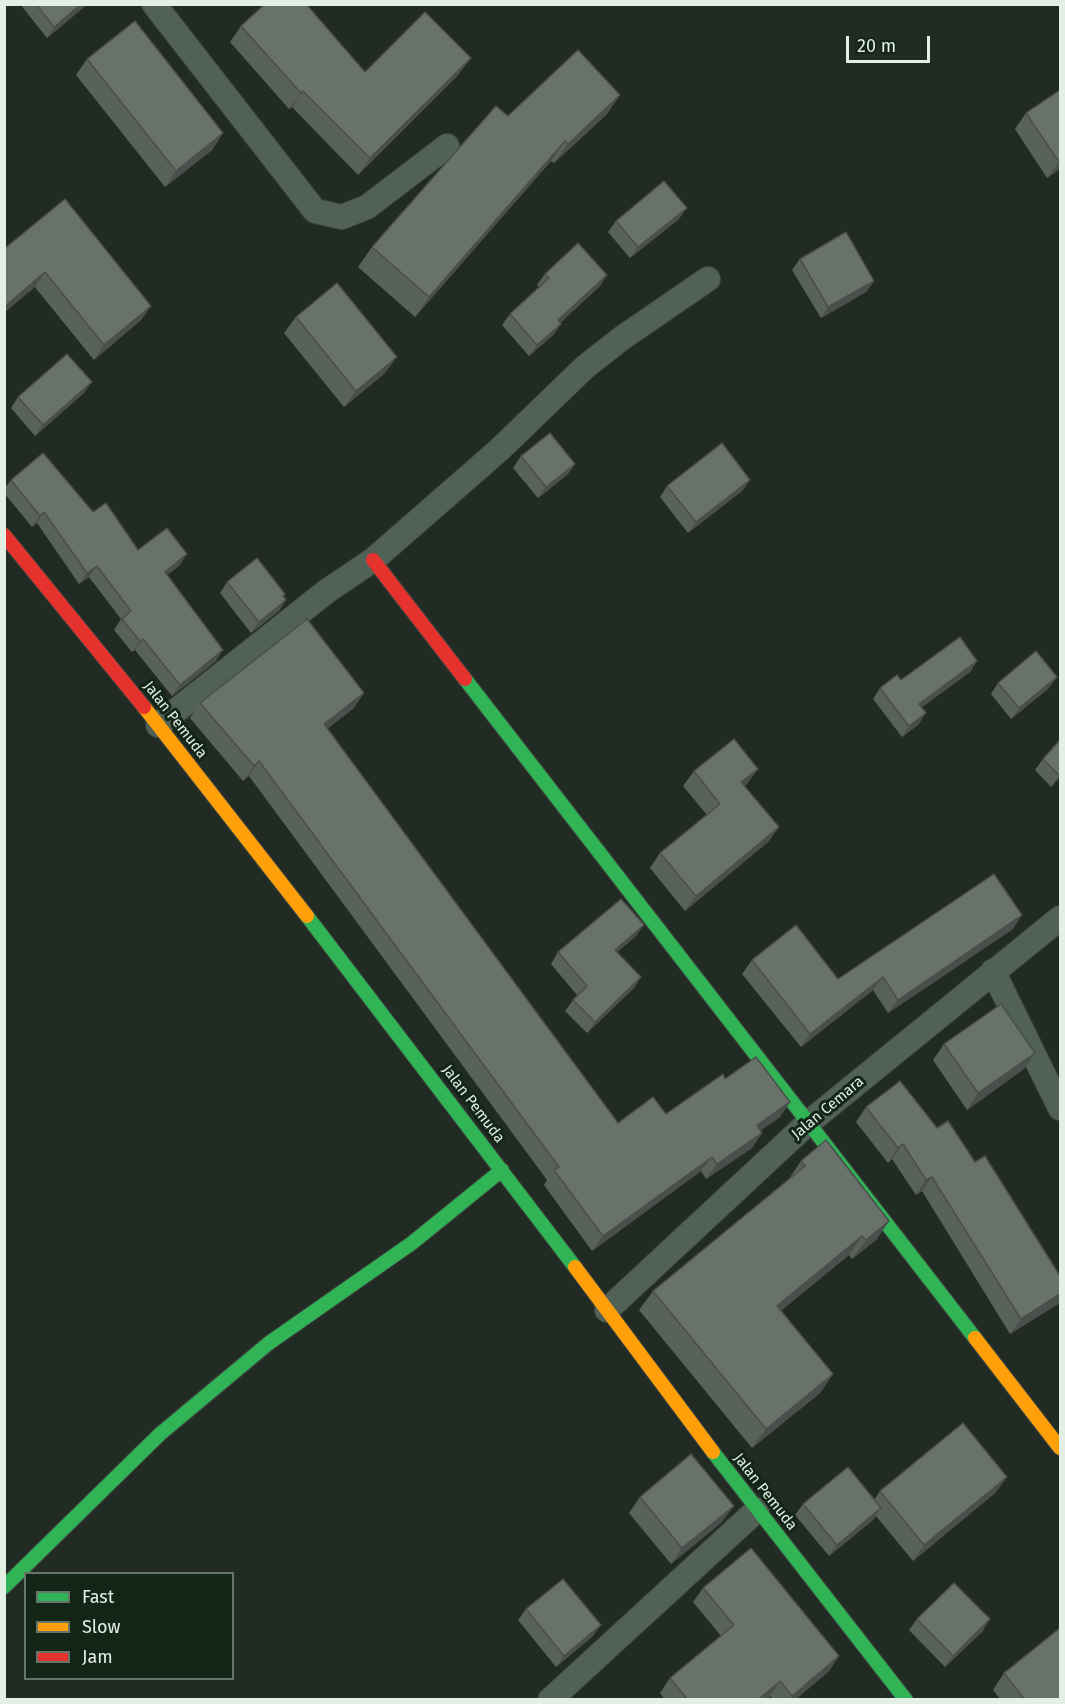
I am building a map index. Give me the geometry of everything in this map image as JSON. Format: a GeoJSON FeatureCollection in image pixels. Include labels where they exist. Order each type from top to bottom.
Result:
{"type":"FeatureCollection","features":[{"type":"Feature","properties":{"kind":"street"},"geometry":{"type":"LineString","coordinates":[[154,4],[315,211],[342,217],[367,207],[447,146]]}},
{"type":"Feature","properties":{"kind":"street"},"geometry":{"type":"LineString","coordinates":[[158,724],[327,591],[373,560],[499,450],[585,367],[622,338],[708,279]]}},
{"type":"Feature","properties":{"kind":"street","name":"Jalan Pemuda"},"geometry":{"type":"LineString","coordinates":[[4,535],[158,724],[502,1170],[757,1510],[906,1700]]}},
{"type":"Feature","properties":{"kind":"street"},"geometry":{"type":"LineString","coordinates":[[373,560],[1060,1448]]}},
{"type":"Feature","properties":{"kind":"street","name":"Jalan Cemara"},"geometry":{"type":"LineString","coordinates":[[607,1310],[808,1123],[1060,918]]}},
{"type":"Feature","properties":{"kind":"street"},"geometry":{"type":"LineString","coordinates":[[993,971],[1060,1108]]}},
{"type":"Feature","properties":{"kind":"street"},"geometry":{"type":"LineString","coordinates":[[4,1587],[160,1434],[270,1343],[412,1243],[502,1170]]}},
{"type":"Feature","properties":{"kind":"street"},"geometry":{"type":"LineString","coordinates":[[550,1700],[757,1510]]}},
{"type":"Feature","properties":{"kind":"building"},"geometry":{"type":"Polygon","coordinates":[[[36,4],[81,4],[54,27],[36,4]]]}},
{"type":"Feature","properties":{"kind":"building"},"geometry":{"type":"Polygon","coordinates":[[[265,4],[306,4],[365,72],[425,12],[471,58],[370,158],[303,91],[301,93],[241,26],[265,4]]]}},
{"type":"Feature","properties":{"kind":"building"},"geometry":{"type":"Polygon","coordinates":[[[135,21],[223,133],[176,171],[87,59],[135,21]]]}},
{"type":"Feature","properties":{"kind":"building"},"geometry":{"type":"Polygon","coordinates":[[[578,50],[620,95],[568,144],[565,141],[429,297],[372,247],[496,106],[508,116],[578,50]]]}},
{"type":"Feature","properties":{"kind":"building"},"geometry":{"type":"Polygon","coordinates":[[[1060,90],[1060,161],[1059,162],[1026,113],[1060,90]]]}},
{"type":"Feature","properties":{"kind":"building"},"geometry":{"type":"Polygon","coordinates":[[[664,181],[687,208],[638,247],[616,221],[664,181]]]}},
{"type":"Feature","properties":{"kind":"building"},"geometry":{"type":"Polygon","coordinates":[[[65,199],[151,306],[104,345],[45,272],[4,307],[4,249],[65,199]]]}},
{"type":"Feature","properties":{"kind":"building"},"geometry":{"type":"Polygon","coordinates":[[[846,232],[874,281],[828,307],[800,259],[846,232]]]}},
{"type":"Feature","properties":{"kind":"building"},"geometry":{"type":"Polygon","coordinates":[[[578,243],[607,275],[558,320],[561,324],[537,345],[510,314],[549,278],[545,274],[578,243]]]}},
{"type":"Feature","properties":{"kind":"building"},"geometry":{"type":"Polygon","coordinates":[[[337,283],[397,357],[356,391],[296,317],[337,283]]]}},
{"type":"Feature","properties":{"kind":"building"},"geometry":{"type":"Polygon","coordinates":[[[67,354],[92,382],[43,425],[18,397],[67,354]]]}},
{"type":"Feature","properties":{"kind":"building"},"geometry":{"type":"Polygon","coordinates":[[[550,433],[575,464],[546,487],[521,456],[550,433]]]}},
{"type":"Feature","properties":{"kind":"building"},"geometry":{"type":"Polygon","coordinates":[[[722,443],[750,480],[696,522],[667,486],[722,443]]]}},
{"type":"Feature","properties":{"kind":"building"},"geometry":{"type":"Polygon","coordinates":[[[43,453],[93,512],[106,503],[138,550],[167,528],[187,554],[165,572],[223,650],[180,685],[143,639],[140,641],[122,619],[131,611],[97,566],[87,573],[44,512],[40,516],[11,480],[43,453]]]}},
{"type":"Feature","properties":{"kind":"building"},"geometry":{"type":"Polygon","coordinates":[[[257,558],[285,594],[283,596],[286,600],[259,622],[227,582],[257,558]]]}},
{"type":"Feature","properties":{"kind":"building"},"geometry":{"type":"Polygon","coordinates":[[[307,619],[364,693],[324,724],[618,1123],[653,1097],[666,1114],[723,1074],[725,1079],[756,1057],[790,1102],[757,1125],[762,1133],[717,1164],[712,1157],[603,1236],[554,1170],[559,1167],[259,761],[254,766],[200,703],[307,619]]]}},
{"type":"Feature","properties":{"kind":"building"},"geometry":{"type":"Polygon","coordinates":[[[960,637],[977,661],[919,704],[926,713],[909,726],[880,688],[897,675],[901,680],[960,637]]]}},
{"type":"Feature","properties":{"kind":"building"},"geometry":{"type":"Polygon","coordinates":[[[1036,651],[1057,677],[1019,708],[998,683],[1036,651]]]}},
{"type":"Feature","properties":{"kind":"building"},"geometry":{"type":"Polygon","coordinates":[[[734,739],[758,769],[741,782],[779,827],[696,896],[660,853],[720,804],[694,771],[734,739]]]}},
{"type":"Feature","properties":{"kind":"building"},"geometry":{"type":"Polygon","coordinates":[[[1060,740],[1060,774],[1059,775],[1043,759],[1060,740]]]}},
{"type":"Feature","properties":{"kind":"building"},"geometry":{"type":"Polygon","coordinates":[[[994,874],[1022,915],[898,1000],[883,977],[810,1034],[752,960],[796,925],[838,979],[994,874]]]}},
{"type":"Feature","properties":{"kind":"building"},"geometry":{"type":"Polygon","coordinates":[[[621,899],[644,925],[615,950],[641,977],[595,1022],[573,1000],[587,986],[558,952],[621,899]]]}},
{"type":"Feature","properties":{"kind":"building"},"geometry":{"type":"Polygon","coordinates":[[[1001,1004],[1035,1053],[978,1093],[944,1044],[1001,1004]]]}},
{"type":"Feature","properties":{"kind":"building"},"geometry":{"type":"Polygon","coordinates":[[[900,1081],[937,1128],[948,1121],[975,1162],[985,1156],[1060,1276],[1060,1294],[1021,1319],[932,1177],[926,1180],[903,1144],[898,1148],[866,1107],[900,1081]]]}},
{"type":"Feature","properties":{"kind":"building"},"geometry":{"type":"Polygon","coordinates":[[[826,1140],[889,1221],[866,1240],[862,1236],[777,1306],[833,1374],[766,1429],[653,1291],[805,1166],[801,1161],[826,1140]]]}},
{"type":"Feature","properties":{"kind":"building"},"geometry":{"type":"Polygon","coordinates":[[[963,1423],[1007,1477],[924,1545],[880,1491],[963,1423]]]}},
{"type":"Feature","properties":{"kind":"building"},"geometry":{"type":"Polygon","coordinates":[[[691,1454],[734,1506],[682,1548],[640,1497],[691,1454]]]}},
{"type":"Feature","properties":{"kind":"building"},"geometry":{"type":"Polygon","coordinates":[[[848,1467],[881,1508],[837,1545],[803,1504],[848,1467]]]}},
{"type":"Feature","properties":{"kind":"building"},"geometry":{"type":"Polygon","coordinates":[[[751,1548],[839,1656],[792,1696],[780,1681],[758,1700],[688,1700],[670,1678],[734,1625],[703,1588],[751,1548]]]}},
{"type":"Feature","properties":{"kind":"building"},"geometry":{"type":"Polygon","coordinates":[[[563,1579],[601,1625],[564,1656],[526,1609],[563,1579]]]}},
{"type":"Feature","properties":{"kind":"building"},"geometry":{"type":"Polygon","coordinates":[[[954,1583],[990,1619],[953,1656],[917,1619],[954,1583]]]}},
{"type":"Feature","properties":{"kind":"building"},"geometry":{"type":"Polygon","coordinates":[[[1060,1628],[1060,1700],[1025,1700],[1004,1673],[1060,1628]]]}},
{"type":"Feature","properties":{"kind":"traffic: fast"},"geometry":{"type":"LineString","coordinates":[[465,679],[975,1338]]}},
{"type":"Feature","properties":{"kind":"traffic: fast"},"geometry":{"type":"LineString","coordinates":[[307,916],[575,1267]]}},
{"type":"Feature","properties":{"kind":"traffic: fast"},"geometry":{"type":"LineString","coordinates":[[4,1587],[160,1434],[269,1343],[412,1243],[502,1170]]}},
{"type":"Feature","properties":{"kind":"traffic: fast"},"geometry":{"type":"LineString","coordinates":[[713,1452],[906,1700]]}},
{"type":"Feature","properties":{"kind":"traffic: slow"},"geometry":{"type":"LineString","coordinates":[[144,707],[307,916]]}},
{"type":"Feature","properties":{"kind":"traffic: slow"},"geometry":{"type":"LineString","coordinates":[[575,1267],[713,1452]]}},
{"type":"Feature","properties":{"kind":"traffic: slow"},"geometry":{"type":"LineString","coordinates":[[975,1338],[1060,1448]]}},
{"type":"Feature","properties":{"kind":"traffic: jam"},"geometry":{"type":"LineString","coordinates":[[4,535],[144,707]]}},
{"type":"Feature","properties":{"kind":"traffic: jam"},"geometry":{"type":"LineString","coordinates":[[373,560],[465,679]]}}]}
